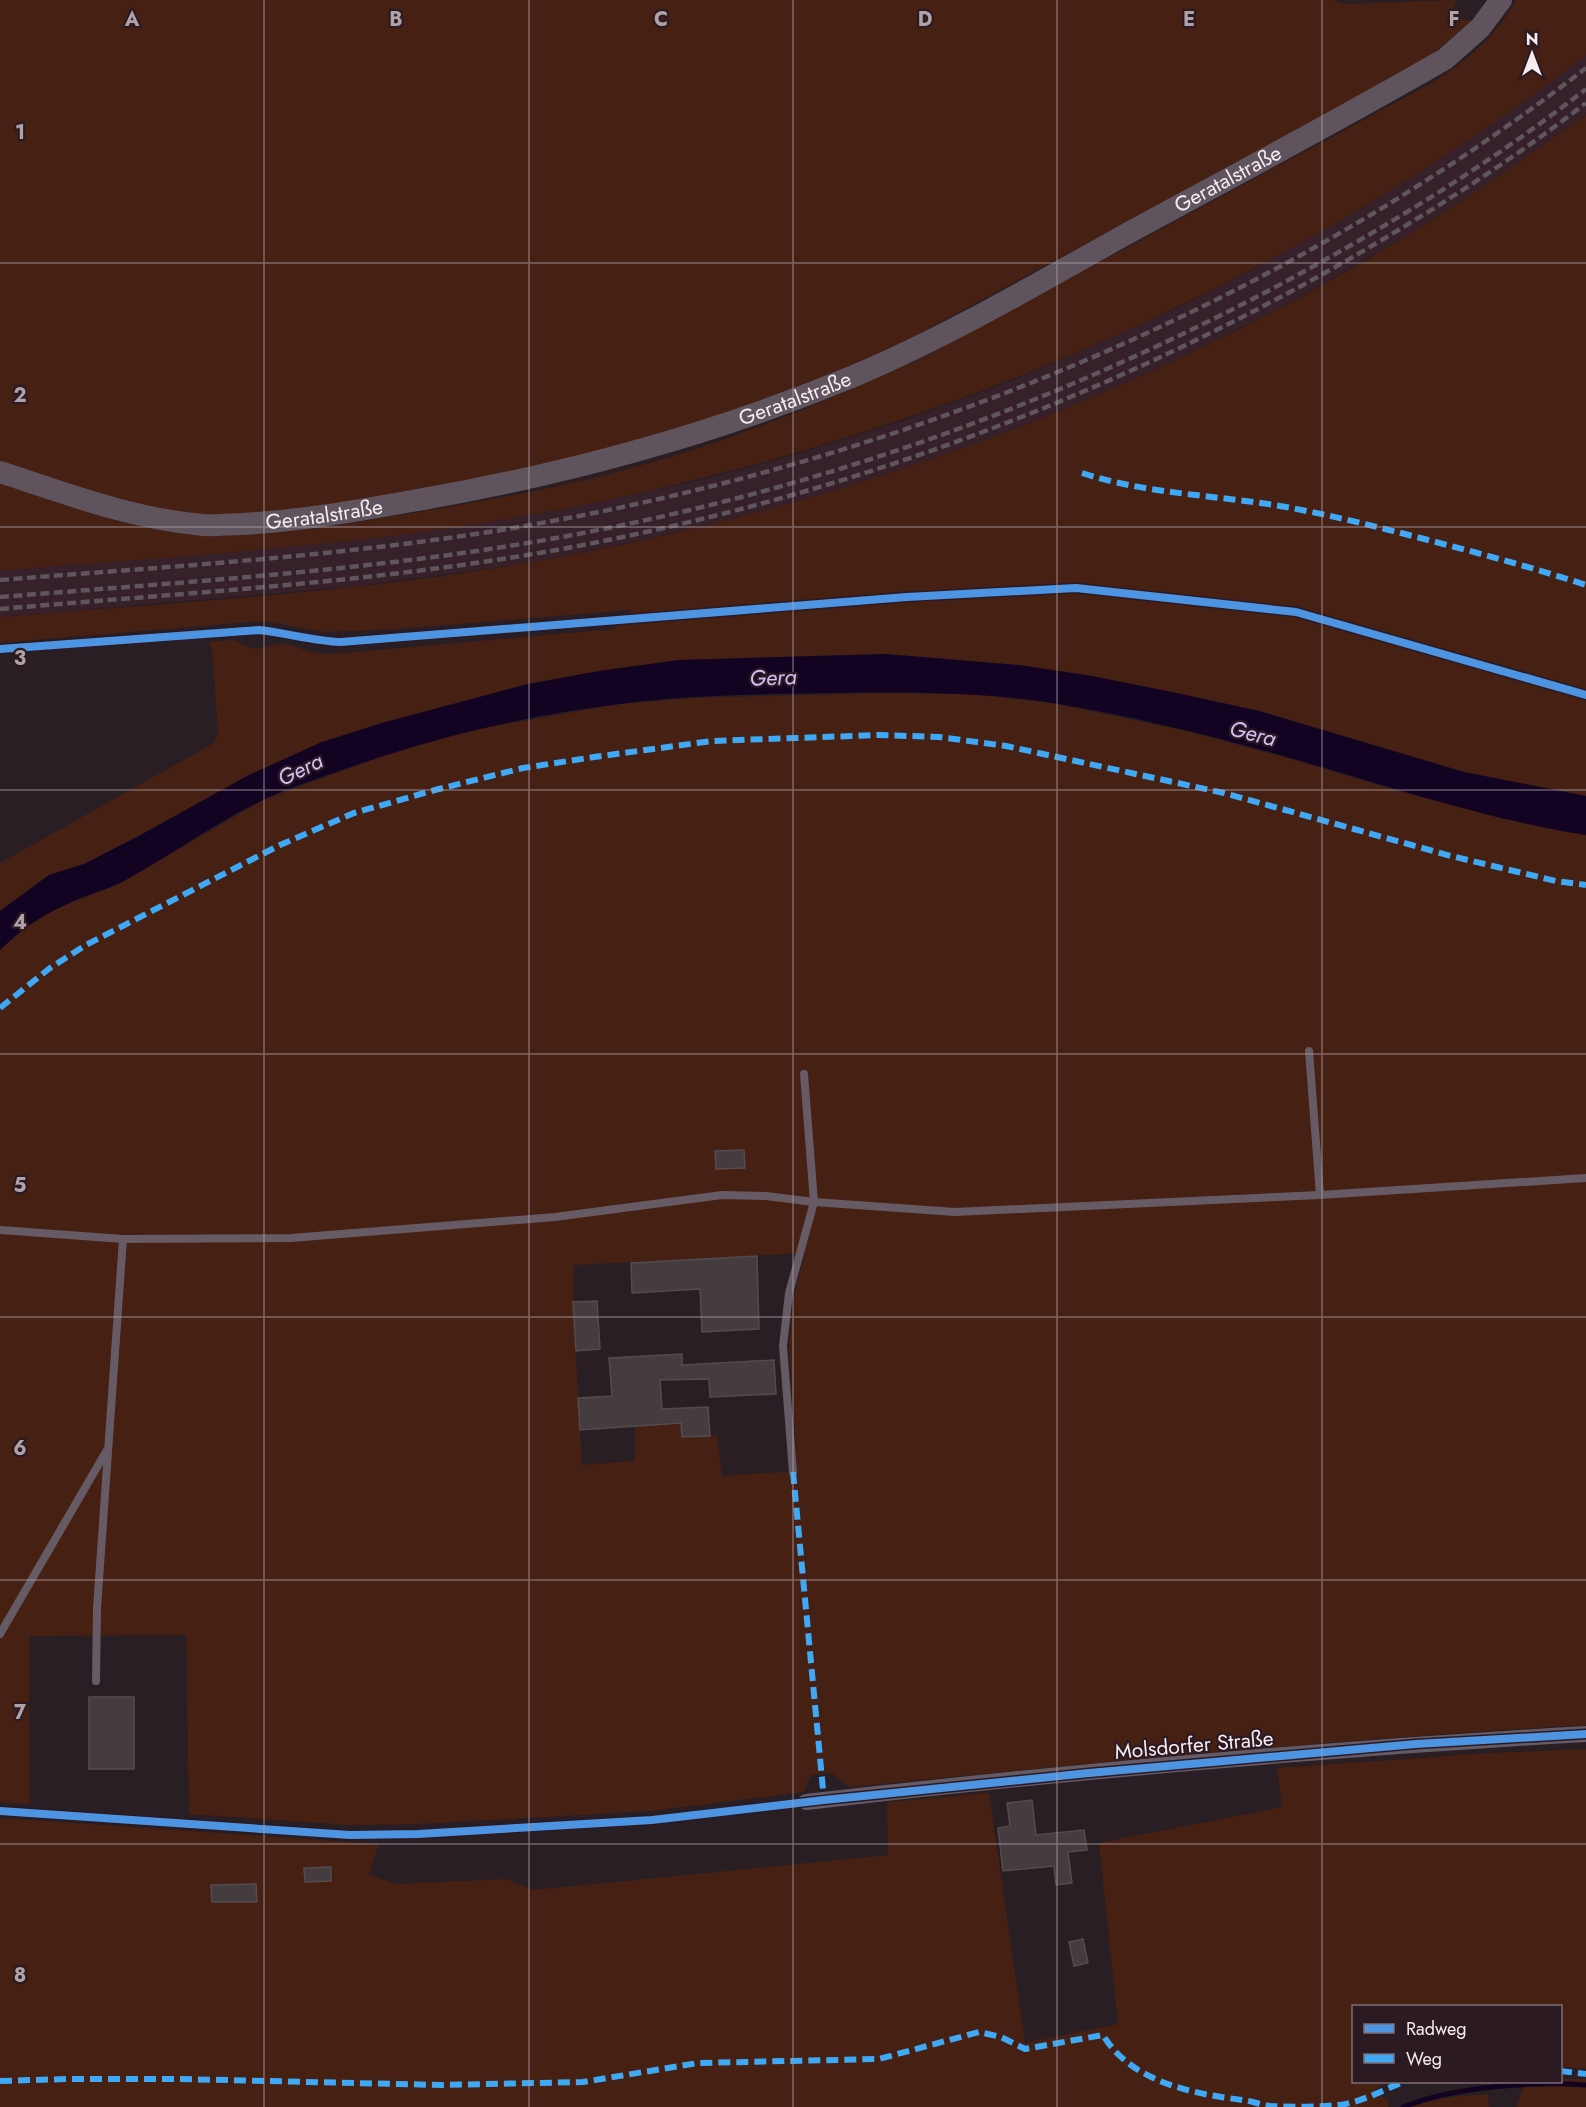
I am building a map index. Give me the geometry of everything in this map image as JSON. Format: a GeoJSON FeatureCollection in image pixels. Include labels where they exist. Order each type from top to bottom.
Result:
{"type":"FeatureCollection","features":[{"type":"Feature","properties":{"kind":"street","name":"Geratalstraße"},"geometry":{"type":"LineString","coordinates":[[0,472],[144,517],[206,525],[272,522],[488,488],[630,453],[714,427],[854,375],[1009,299],[1445,59],[1480,28],[1501,0]]}},
{"type":"Feature","properties":{"kind":"street","name":"Molsdorfer Straße"},"geometry":{"type":"LineString","coordinates":[[806,1802],[1089,1773],[1404,1745],[1586,1734]]}},
{"type":"Feature","properties":{"kind":"lane"},"geometry":{"type":"LineString","coordinates":[[1309,1051],[1320,1195]]}},
{"type":"Feature","properties":{"kind":"lane"},"geometry":{"type":"LineString","coordinates":[[793,1472],[783,1346],[789,1293],[814,1202],[804,1074]]}},
{"type":"Feature","properties":{"kind":"lane"},"geometry":{"type":"LineString","coordinates":[[0,1230],[123,1239],[291,1239],[555,1217],[722,1195],[766,1196],[814,1202],[955,1212],[1320,1195],[1586,1178]]}},
{"type":"Feature","properties":{"kind":"lane"},"geometry":{"type":"LineString","coordinates":[[96,1681],[97,1608],[123,1239]]}},
{"type":"Feature","properties":{"kind":"lane"},"geometry":{"type":"LineString","coordinates":[[0,1634],[108,1448]]}},
{"type":"Feature","properties":{"kind":"shaded area"},"geometry":{"type":"Polygon","coordinates":[[[0,0],[1333,0],[1345,4],[1456,0],[1450,17],[1473,21],[1422,62],[913,337],[827,375],[694,424],[542,467],[316,508],[260,515],[207,516],[181,514],[128,503],[0,463],[0,0]]]}},
{"type":"Feature","properties":{"kind":"shaded area"},"geometry":{"type":"Polygon","coordinates":[[[1516,0],[1586,0],[1586,55],[1467,141],[1344,219],[1216,288],[1084,350],[948,403],[810,449],[669,486],[526,516],[461,527],[329,543],[0,571],[0,482],[125,523],[177,533],[209,536],[263,534],[361,522],[546,489],[632,468],[744,432],[853,389],[924,357],[1430,84],[1479,48],[1499,26],[1516,0]]]}},
{"type":"Feature","properties":{"kind":"shaded area"},"geometry":{"type":"Polygon","coordinates":[[[1586,55],[1586,115],[1491,182],[1401,239],[1278,309],[1199,349],[1101,394],[917,466],[710,526],[529,563],[358,586],[0,617],[0,571],[353,540],[521,517],[698,481],[791,456],[902,421],[998,386],[1082,351],[1179,307],[1256,268],[1377,199],[1464,143],[1586,55]]]}},
{"type":"Feature","properties":{"kind":"shaded area"},"geometry":{"type":"Polygon","coordinates":[[[1586,115],[1586,796],[1464,772],[1259,711],[1092,676],[1019,665],[886,654],[679,660],[528,684],[382,723],[322,742],[247,776],[84,864],[49,875],[0,911],[0,863],[214,743],[218,733],[212,649],[209,642],[233,640],[257,649],[283,643],[310,652],[332,654],[614,629],[631,610],[396,629],[326,632],[263,621],[0,643],[0,617],[333,589],[466,573],[647,539],[760,512],[872,479],[982,441],[1091,398],[1197,350],[1302,297],[1403,238],[1586,115]]]}},
{"type":"Feature","properties":{"kind":"shaded area"},"geometry":{"type":"Polygon","coordinates":[[[882,693],[971,694],[1052,703],[1191,732],[1394,790],[1492,815],[1586,835],[1586,1725],[1309,1744],[849,1787],[832,1773],[811,1775],[804,1792],[651,1811],[418,1824],[350,1825],[189,1814],[186,1635],[29,1636],[29,1804],[0,1802],[0,950],[23,928],[38,918],[120,883],[265,799],[391,753],[467,731],[619,704],[691,698],[882,693]],[[805,1253],[574,1265],[573,1302],[582,1465],[635,1461],[635,1426],[681,1423],[682,1437],[717,1435],[722,1476],[797,1471],[789,1344],[794,1294],[805,1253]]]}},
{"type":"Feature","properties":{"kind":"shaded area"},"geometry":{"type":"Polygon","coordinates":[[[1586,1749],[1586,2069],[1562,2067],[1562,2005],[1352,2005],[1352,2083],[1384,2083],[1375,2090],[1390,2102],[1388,2107],[0,2107],[0,1818],[379,1844],[369,1875],[397,1884],[507,1879],[533,1890],[888,1855],[887,1802],[989,1793],[1025,2043],[1118,2024],[1099,1843],[1282,1807],[1277,1768],[1490,1753],[1586,1749]]]}},
{"type":"Feature","properties":{"kind":"shaded area"},"geometry":{"type":"Polygon","coordinates":[[[1562,2079],[1586,2079],[1586,2107],[1516,2107],[1523,2089],[1522,2083],[1562,2083],[1562,2079]]]}},
{"type":"Feature","properties":{"kind":"shaded area"},"geometry":{"type":"Polygon","coordinates":[[[1488,2094],[1489,2107],[1412,2107],[1440,2099],[1488,2094]]]}},
{"type":"Feature","properties":{"kind":"water","name":"Gera"},"geometry":{"type":"Polygon","coordinates":[[[886,654],[1019,665],[1092,676],[1259,711],[1464,772],[1586,796],[1586,835],[1479,812],[1211,736],[1052,703],[971,695],[917,693],[782,694],[674,699],[620,704],[515,721],[446,738],[296,786],[248,807],[122,882],[54,910],[27,927],[0,950],[0,911],[49,875],[84,864],[247,776],[322,742],[382,723],[528,684],[599,671],[679,660],[886,654]]]}},
{"type":"Feature","properties":{"kind":"building"},"geometry":{"type":"Polygon","coordinates":[[[744,1150],[745,1168],[716,1169],[715,1151],[744,1150]]]}},
{"type":"Feature","properties":{"kind":"building"},"geometry":{"type":"Polygon","coordinates":[[[757,1256],[759,1329],[702,1332],[700,1289],[632,1293],[631,1263],[757,1256]]]}},
{"type":"Feature","properties":{"kind":"building"},"geometry":{"type":"Polygon","coordinates":[[[597,1301],[600,1349],[576,1351],[573,1302],[597,1301]]]}},
{"type":"Feature","properties":{"kind":"building"},"geometry":{"type":"Polygon","coordinates":[[[682,1354],[682,1365],[774,1360],[776,1394],[710,1397],[709,1379],[660,1380],[662,1409],[708,1407],[710,1436],[682,1437],[681,1423],[580,1430],[578,1398],[612,1396],[609,1358],[682,1354]]]}},
{"type":"Feature","properties":{"kind":"building"},"geometry":{"type":"Polygon","coordinates":[[[89,1697],[134,1697],[134,1769],[89,1769],[89,1697]]]}},
{"type":"Feature","properties":{"kind":"building"},"geometry":{"type":"Polygon","coordinates":[[[1032,1800],[1036,1835],[1084,1830],[1087,1850],[1068,1852],[1072,1883],[1056,1885],[1054,1866],[1003,1871],[998,1828],[1010,1826],[1007,1803],[1032,1800]]]}},
{"type":"Feature","properties":{"kind":"building"},"geometry":{"type":"Polygon","coordinates":[[[331,1867],[331,1881],[305,1882],[304,1868],[331,1867]]]}},
{"type":"Feature","properties":{"kind":"building"},"geometry":{"type":"Polygon","coordinates":[[[256,1884],[257,1902],[212,1902],[211,1885],[256,1884]]]}},
{"type":"Feature","properties":{"kind":"building"},"geometry":{"type":"Polygon","coordinates":[[[1083,1939],[1088,1963],[1074,1966],[1069,1942],[1083,1939]]]}},
{"type":"Feature","properties":{"kind":"waterway"},"geometry":{"type":"LineString","coordinates":[[1403,2107],[1445,2095],[1493,2087],[1542,2084],[1586,2085]]}},
{"type":"Feature","properties":{"kind":"railway"},"geometry":{"type":"LineString","coordinates":[[0,580],[329,553],[460,536],[525,526],[668,497],[809,460],[948,414],[1084,361],[1216,300],[1344,231],[1468,153],[1586,68]]}},
{"type":"Feature","properties":{"kind":"railway"},"geometry":{"type":"LineString","coordinates":[[0,597],[293,573],[511,546],[681,512],[778,487],[873,458],[1061,389],[1242,304],[1396,219],[1493,157],[1586,89]]}},
{"type":"Feature","properties":{"kind":"railway"},"geometry":{"type":"LineString","coordinates":[[0,609],[365,577],[511,558],[682,524],[780,499],[876,469],[971,436],[1065,399],[1157,359],[1248,314],[1337,266],[1433,209],[1526,147],[1586,103]]}},
{"type":"Feature","properties":{"kind":"marked path"},"geometry":{"type":"LineString","coordinates":[[1082,473],[1156,490],[1255,502],[1326,515],[1471,551],[1586,585]]}},
{"type":"Feature","properties":{"kind":"marked path"},"geometry":{"type":"LineString","coordinates":[[0,1008],[50,968],[86,945],[280,845],[354,813],[523,768],[712,741],[879,735],[939,737],[1006,746],[1224,793],[1451,856],[1556,881],[1586,885]]}},
{"type":"Feature","properties":{"kind":"marked path"},"geometry":{"type":"LineString","coordinates":[[793,1472],[824,1800]]}},
{"type":"Feature","properties":{"kind":"marked path"},"geometry":{"type":"LineString","coordinates":[[0,2081],[179,2079],[442,2085],[583,2082],[698,2063],[879,2059],[979,2032],[1001,2037],[1025,2049],[1103,2035],[1115,2051],[1146,2075],[1184,2089],[1270,2106],[1346,2104],[1401,2083]]}},
{"type":"Feature","properties":{"kind":"marked path"},"geometry":{"type":"LineString","coordinates":[[1562,2071],[1586,2074]]}},
{"type":"Feature","properties":{"kind":"cycle path"},"geometry":{"type":"LineString","coordinates":[[0,649],[259,630],[341,642],[907,597],[1076,588],[1296,612],[1586,695]]}},
{"type":"Feature","properties":{"kind":"cycle path"},"geometry":{"type":"LineString","coordinates":[[0,1811],[350,1835],[418,1834],[652,1820],[1089,1773],[1416,1744],[1586,1734]]}}]}
